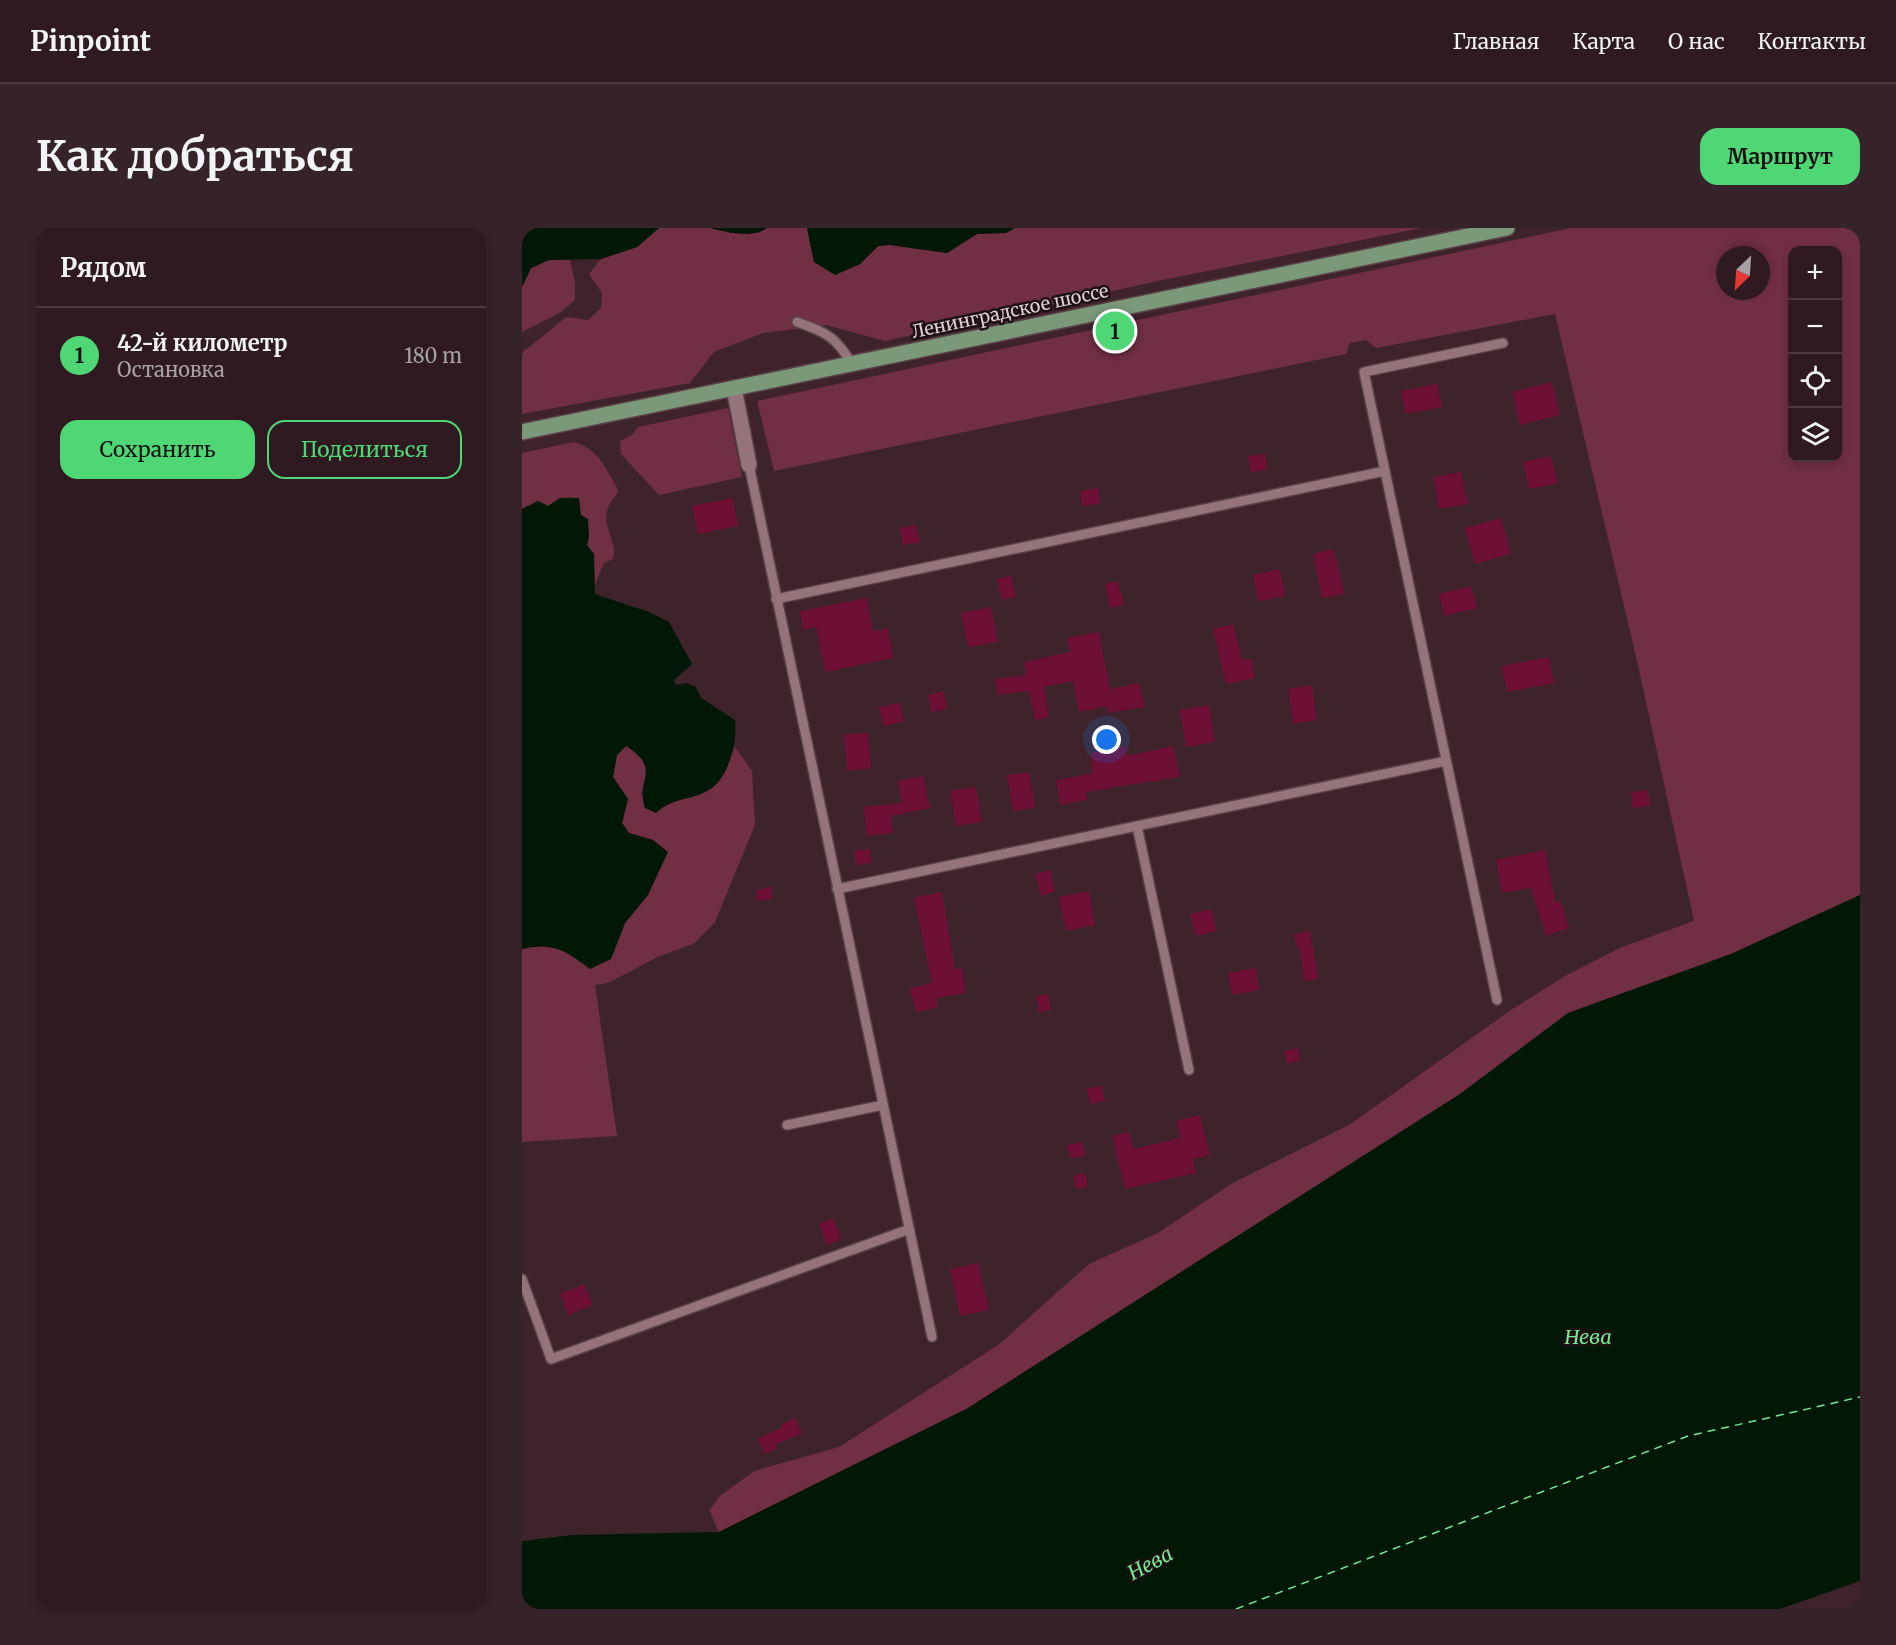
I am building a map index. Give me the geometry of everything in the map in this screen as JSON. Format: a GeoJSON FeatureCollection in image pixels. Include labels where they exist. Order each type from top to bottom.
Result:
{"type":"FeatureCollection","features":[{"type":"Feature","properties":{"kind":"main road","name":"Ленинградское шоссе"},"geometry":{"type":"LineString","coordinates":[[522,432],[1507,228]]}},
{"type":"Feature","properties":{"kind":"street"},"geometry":{"type":"LineString","coordinates":[[734,388],[749,465]]}},
{"type":"Feature","properties":{"kind":"lane"},"geometry":{"type":"LineString","coordinates":[[797,322],[825,332],[842,346],[852,364]]}},
{"type":"Feature","properties":{"kind":"lane"},"geometry":{"type":"LineString","coordinates":[[1497,1000],[1364,372],[1503,343]]}},
{"type":"Feature","properties":{"kind":"lane"},"geometry":{"type":"LineString","coordinates":[[749,465],[907,1230],[932,1337]]}},
{"type":"Feature","properties":{"kind":"lane"},"geometry":{"type":"LineString","coordinates":[[776,599],[1385,471]]}},
{"type":"Feature","properties":{"kind":"lane"},"geometry":{"type":"LineString","coordinates":[[837,889],[1446,761]]}},
{"type":"Feature","properties":{"kind":"lane"},"geometry":{"type":"LineString","coordinates":[[1137,826],[1189,1070]]}},
{"type":"Feature","properties":{"kind":"lane"},"geometry":{"type":"LineString","coordinates":[[787,1125],[883,1105]]}},
{"type":"Feature","properties":{"kind":"lane"},"geometry":{"type":"LineString","coordinates":[[522,1279],[551,1359],[907,1230]]}},
{"type":"Feature","properties":{"kind":"shaded area"},"geometry":{"type":"Polygon","coordinates":[[[659,228],[710,228],[730,233],[758,233],[767,228],[807,228],[814,262],[860,264],[878,246],[890,245],[947,253],[977,234],[1005,233],[1015,228],[1421,228],[1158,281],[885,341],[826,325],[763,333],[714,352],[690,383],[522,414],[522,353],[566,317],[588,320],[601,308],[602,293],[589,274],[601,259],[637,247],[659,228]]]}},
{"type":"Feature","properties":{"kind":"shaded area"},"geometry":{"type":"Polygon","coordinates":[[[1571,228],[1860,228],[1860,895],[1731,954],[1568,1013],[1460,1094],[968,1408],[719,1532],[709,1510],[720,1496],[754,1471],[839,1447],[998,1345],[1089,1264],[1158,1233],[1231,1184],[1349,1125],[1511,1010],[1565,976],[1622,947],[1694,921],[1638,665],[1555,314],[1376,348],[1366,340],[1350,343],[1346,354],[774,471],[757,401],[1571,228]]]}},
{"type":"Feature","properties":{"kind":"shaded area"},"geometry":{"type":"Polygon","coordinates":[[[549,260],[570,260],[575,282],[575,300],[561,312],[522,332],[522,287],[531,268],[549,260]]]}},
{"type":"Feature","properties":{"kind":"shaded area"},"geometry":{"type":"Polygon","coordinates":[[[728,408],[742,477],[659,495],[621,454],[620,441],[632,435],[638,427],[728,408]]]}},
{"type":"Feature","properties":{"kind":"shaded area"},"geometry":{"type":"Polygon","coordinates":[[[574,442],[583,445],[596,455],[619,491],[609,506],[606,518],[614,547],[613,559],[604,563],[594,587],[594,555],[587,545],[589,537],[587,519],[581,515],[572,497],[560,498],[548,506],[538,501],[522,509],[522,453],[574,442]]]}},
{"type":"Feature","properties":{"kind":"shaded area"},"geometry":{"type":"Polygon","coordinates":[[[626,746],[640,757],[646,767],[641,796],[667,803],[678,800],[728,763],[735,747],[752,771],[755,825],[715,922],[695,943],[658,957],[608,983],[595,985],[617,1136],[522,1142],[522,949],[551,947],[566,952],[590,968],[611,959],[625,923],[648,895],[653,840],[629,833],[622,823],[628,799],[613,777],[617,755],[626,746]]]}},
{"type":"Feature","properties":{"kind":"water"},"geometry":{"type":"Polygon","coordinates":[[[522,228],[659,228],[637,247],[601,259],[549,260],[531,268],[522,287],[522,228]]]}},
{"type":"Feature","properties":{"kind":"water"},"geometry":{"type":"Polygon","coordinates":[[[710,228],[767,228],[746,234],[710,228]]]}},
{"type":"Feature","properties":{"kind":"water"},"geometry":{"type":"Polygon","coordinates":[[[807,228],[1015,228],[1006,233],[977,234],[947,253],[890,245],[878,246],[860,264],[835,275],[814,262],[807,228]]]}},
{"type":"Feature","properties":{"kind":"water"},"geometry":{"type":"Polygon","coordinates":[[[560,498],[579,498],[581,515],[588,519],[587,545],[594,554],[595,594],[649,612],[669,622],[692,664],[674,680],[676,685],[686,683],[695,686],[701,698],[735,720],[736,728],[734,747],[728,766],[718,782],[705,792],[670,804],[656,813],[645,808],[643,789],[646,768],[643,762],[626,746],[617,755],[613,777],[628,799],[622,823],[629,833],[653,840],[668,852],[648,895],[625,923],[611,959],[590,969],[558,949],[542,946],[522,949],[522,509],[538,501],[548,506],[560,498]]]}},
{"type":"Feature","properties":{"kind":"water","name":"Нева"},"geometry":{"type":"Polygon","coordinates":[[[1860,895],[1860,1581],[1780,1609],[522,1609],[522,1541],[572,1535],[719,1532],[968,1408],[1460,1094],[1568,1013],[1731,954],[1860,895]]]}},
{"type":"Feature","properties":{"kind":"building"},"geometry":{"type":"Polygon","coordinates":[[[1552,382],[1560,415],[1520,425],[1512,392],[1552,382]]]}},
{"type":"Feature","properties":{"kind":"building"},"geometry":{"type":"Polygon","coordinates":[[[1437,384],[1442,407],[1405,414],[1401,391],[1437,384]]]}},
{"type":"Feature","properties":{"kind":"building"},"geometry":{"type":"Polygon","coordinates":[[[1265,454],[1267,470],[1251,472],[1248,456],[1265,454]]]}},
{"type":"Feature","properties":{"kind":"building"},"geometry":{"type":"Polygon","coordinates":[[[1551,456],[1558,483],[1529,489],[1523,462],[1551,456]]]}},
{"type":"Feature","properties":{"kind":"building"},"geometry":{"type":"Polygon","coordinates":[[[1461,472],[1468,504],[1439,509],[1433,477],[1461,472]]]}},
{"type":"Feature","properties":{"kind":"building"},"geometry":{"type":"Polygon","coordinates":[[[1098,488],[1100,504],[1082,506],[1080,491],[1098,488]]]}},
{"type":"Feature","properties":{"kind":"building"},"geometry":{"type":"Polygon","coordinates":[[[733,498],[738,526],[698,534],[692,506],[733,498]]]}},
{"type":"Feature","properties":{"kind":"building"},"geometry":{"type":"Polygon","coordinates":[[[1501,518],[1511,554],[1475,564],[1465,528],[1501,518]]]}},
{"type":"Feature","properties":{"kind":"building"},"geometry":{"type":"Polygon","coordinates":[[[916,525],[920,542],[903,545],[900,528],[916,525]]]}},
{"type":"Feature","properties":{"kind":"building"},"geometry":{"type":"Polygon","coordinates":[[[1333,549],[1345,594],[1322,598],[1313,554],[1333,549]]]}},
{"type":"Feature","properties":{"kind":"building"},"geometry":{"type":"Polygon","coordinates":[[[1280,569],[1285,596],[1258,601],[1253,575],[1280,569]]]}},
{"type":"Feature","properties":{"kind":"building"},"geometry":{"type":"Polygon","coordinates":[[[1011,576],[1016,597],[1002,600],[997,579],[1011,576]]]}},
{"type":"Feature","properties":{"kind":"building"},"geometry":{"type":"Polygon","coordinates":[[[1118,581],[1124,605],[1110,608],[1105,584],[1118,581]]]}},
{"type":"Feature","properties":{"kind":"building"},"geometry":{"type":"Polygon","coordinates":[[[1471,586],[1477,608],[1444,616],[1439,594],[1471,586]]]}},
{"type":"Feature","properties":{"kind":"building"},"geometry":{"type":"Polygon","coordinates":[[[867,598],[873,631],[888,628],[893,658],[825,672],[816,627],[803,630],[800,611],[867,598]]]}},
{"type":"Feature","properties":{"kind":"building"},"geometry":{"type":"Polygon","coordinates":[[[991,607],[998,642],[968,647],[961,613],[991,607]]]}},
{"type":"Feature","properties":{"kind":"building"},"geometry":{"type":"Polygon","coordinates":[[[1233,624],[1242,660],[1252,659],[1255,678],[1226,684],[1213,629],[1233,624]]]}},
{"type":"Feature","properties":{"kind":"building"},"geometry":{"type":"Polygon","coordinates":[[[1099,632],[1110,689],[1139,683],[1145,707],[1108,713],[1107,706],[1079,712],[1073,681],[1044,687],[1049,717],[1035,720],[1029,691],[997,695],[995,679],[1026,675],[1024,662],[1070,652],[1067,638],[1099,632]]]}},
{"type":"Feature","properties":{"kind":"building"},"geometry":{"type":"Polygon","coordinates":[[[1549,657],[1554,683],[1507,692],[1502,666],[1549,657]]]}},
{"type":"Feature","properties":{"kind":"building"},"geometry":{"type":"Polygon","coordinates":[[[1312,685],[1316,720],[1293,724],[1288,689],[1312,685]]]}},
{"type":"Feature","properties":{"kind":"building"},"geometry":{"type":"Polygon","coordinates":[[[944,691],[947,709],[931,712],[928,695],[944,691]]]}},
{"type":"Feature","properties":{"kind":"building"},"geometry":{"type":"Polygon","coordinates":[[[900,703],[904,722],[883,726],[879,707],[900,703]]]}},
{"type":"Feature","properties":{"kind":"building"},"geometry":{"type":"Polygon","coordinates":[[[1209,705],[1215,742],[1186,747],[1180,710],[1209,705]]]}},
{"type":"Feature","properties":{"kind":"building"},"geometry":{"type":"Polygon","coordinates":[[[868,733],[871,768],[847,771],[844,735],[868,733]]]}},
{"type":"Feature","properties":{"kind":"building"},"geometry":{"type":"Polygon","coordinates":[[[1126,746],[1128,756],[1173,746],[1180,777],[1085,792],[1087,800],[1060,805],[1056,780],[1093,773],[1090,753],[1126,746]]]}},
{"type":"Feature","properties":{"kind":"building"},"geometry":{"type":"Polygon","coordinates":[[[1029,772],[1035,808],[1013,811],[1007,775],[1029,772]]]}},
{"type":"Feature","properties":{"kind":"building"},"geometry":{"type":"Polygon","coordinates":[[[923,776],[930,808],[891,816],[893,833],[867,836],[864,807],[902,803],[898,781],[923,776]]]}},
{"type":"Feature","properties":{"kind":"building"},"geometry":{"type":"Polygon","coordinates":[[[976,787],[982,822],[956,826],[950,791],[976,787]]]}},
{"type":"Feature","properties":{"kind":"building"},"geometry":{"type":"Polygon","coordinates":[[[1648,790],[1650,806],[1633,808],[1631,792],[1648,790]]]}},
{"type":"Feature","properties":{"kind":"building"},"geometry":{"type":"Polygon","coordinates":[[[870,849],[871,863],[856,865],[854,851],[870,849]]]}},
{"type":"Feature","properties":{"kind":"building"},"geometry":{"type":"Polygon","coordinates":[[[1545,850],[1555,902],[1560,900],[1569,928],[1546,936],[1531,888],[1502,893],[1496,860],[1545,850]]]}},
{"type":"Feature","properties":{"kind":"building"},"geometry":{"type":"Polygon","coordinates":[[[1050,870],[1055,892],[1041,896],[1035,874],[1050,870]]]}},
{"type":"Feature","properties":{"kind":"building"},"geometry":{"type":"Polygon","coordinates":[[[771,887],[772,899],[757,901],[756,890],[771,887]]]}},
{"type":"Feature","properties":{"kind":"building"},"geometry":{"type":"Polygon","coordinates":[[[1089,891],[1095,925],[1066,931],[1059,897],[1089,891]]]}},
{"type":"Feature","properties":{"kind":"building"},"geometry":{"type":"Polygon","coordinates":[[[942,892],[955,969],[962,968],[966,993],[936,998],[938,1007],[916,1012],[910,988],[932,983],[914,898],[942,892]]]}},
{"type":"Feature","properties":{"kind":"building"},"geometry":{"type":"Polygon","coordinates":[[[1211,909],[1217,931],[1196,936],[1190,914],[1211,909]]]}},
{"type":"Feature","properties":{"kind":"building"},"geometry":{"type":"Polygon","coordinates":[[[1310,931],[1318,979],[1304,981],[1300,948],[1297,948],[1294,934],[1310,931]]]}},
{"type":"Feature","properties":{"kind":"building"},"geometry":{"type":"Polygon","coordinates":[[[1256,968],[1259,990],[1232,995],[1228,973],[1256,968]]]}},
{"type":"Feature","properties":{"kind":"building"},"geometry":{"type":"Polygon","coordinates":[[[1048,994],[1051,1010],[1039,1012],[1036,996],[1048,994]]]}},
{"type":"Feature","properties":{"kind":"building"},"geometry":{"type":"Polygon","coordinates":[[[1298,1048],[1300,1061],[1287,1064],[1284,1051],[1298,1048]]]}},
{"type":"Feature","properties":{"kind":"building"},"geometry":{"type":"Polygon","coordinates":[[[1102,1086],[1105,1101],[1090,1104],[1087,1088],[1102,1086]]]}},
{"type":"Feature","properties":{"kind":"building"},"geometry":{"type":"Polygon","coordinates":[[[1200,1115],[1210,1155],[1193,1159],[1196,1173],[1125,1189],[1112,1136],[1129,1132],[1133,1149],[1180,1138],[1176,1121],[1200,1115]]]}},
{"type":"Feature","properties":{"kind":"building"},"geometry":{"type":"Polygon","coordinates":[[[1082,1142],[1085,1156],[1070,1158],[1067,1145],[1082,1142]]]}},
{"type":"Feature","properties":{"kind":"building"},"geometry":{"type":"Polygon","coordinates":[[[1085,1173],[1088,1187],[1076,1189],[1073,1176],[1085,1173]]]}},
{"type":"Feature","properties":{"kind":"building"},"geometry":{"type":"Polygon","coordinates":[[[833,1218],[841,1239],[827,1245],[819,1224],[833,1218]]]}},
{"type":"Feature","properties":{"kind":"building"},"geometry":{"type":"Polygon","coordinates":[[[978,1263],[989,1310],[960,1316],[950,1269],[978,1263]]]}},
{"type":"Feature","properties":{"kind":"building"},"geometry":{"type":"Polygon","coordinates":[[[584,1284],[593,1305],[568,1315],[560,1294],[584,1284]]]}},
{"type":"Feature","properties":{"kind":"building"},"geometry":{"type":"Polygon","coordinates":[[[795,1418],[802,1433],[775,1445],[777,1449],[764,1454],[758,1438],[781,1428],[780,1425],[795,1418]]]}},
{"type":"Feature","properties":{"kind":"ferry route"},"geometry":{"type":"LineString","coordinates":[[1236,1609],[1688,1436],[1860,1397]]}},
{"type":"Feature","properties":{"kind":"place","name":"42-й километр"},"geometry":{"type":"Point","coordinates":[1115,331]}}]}
